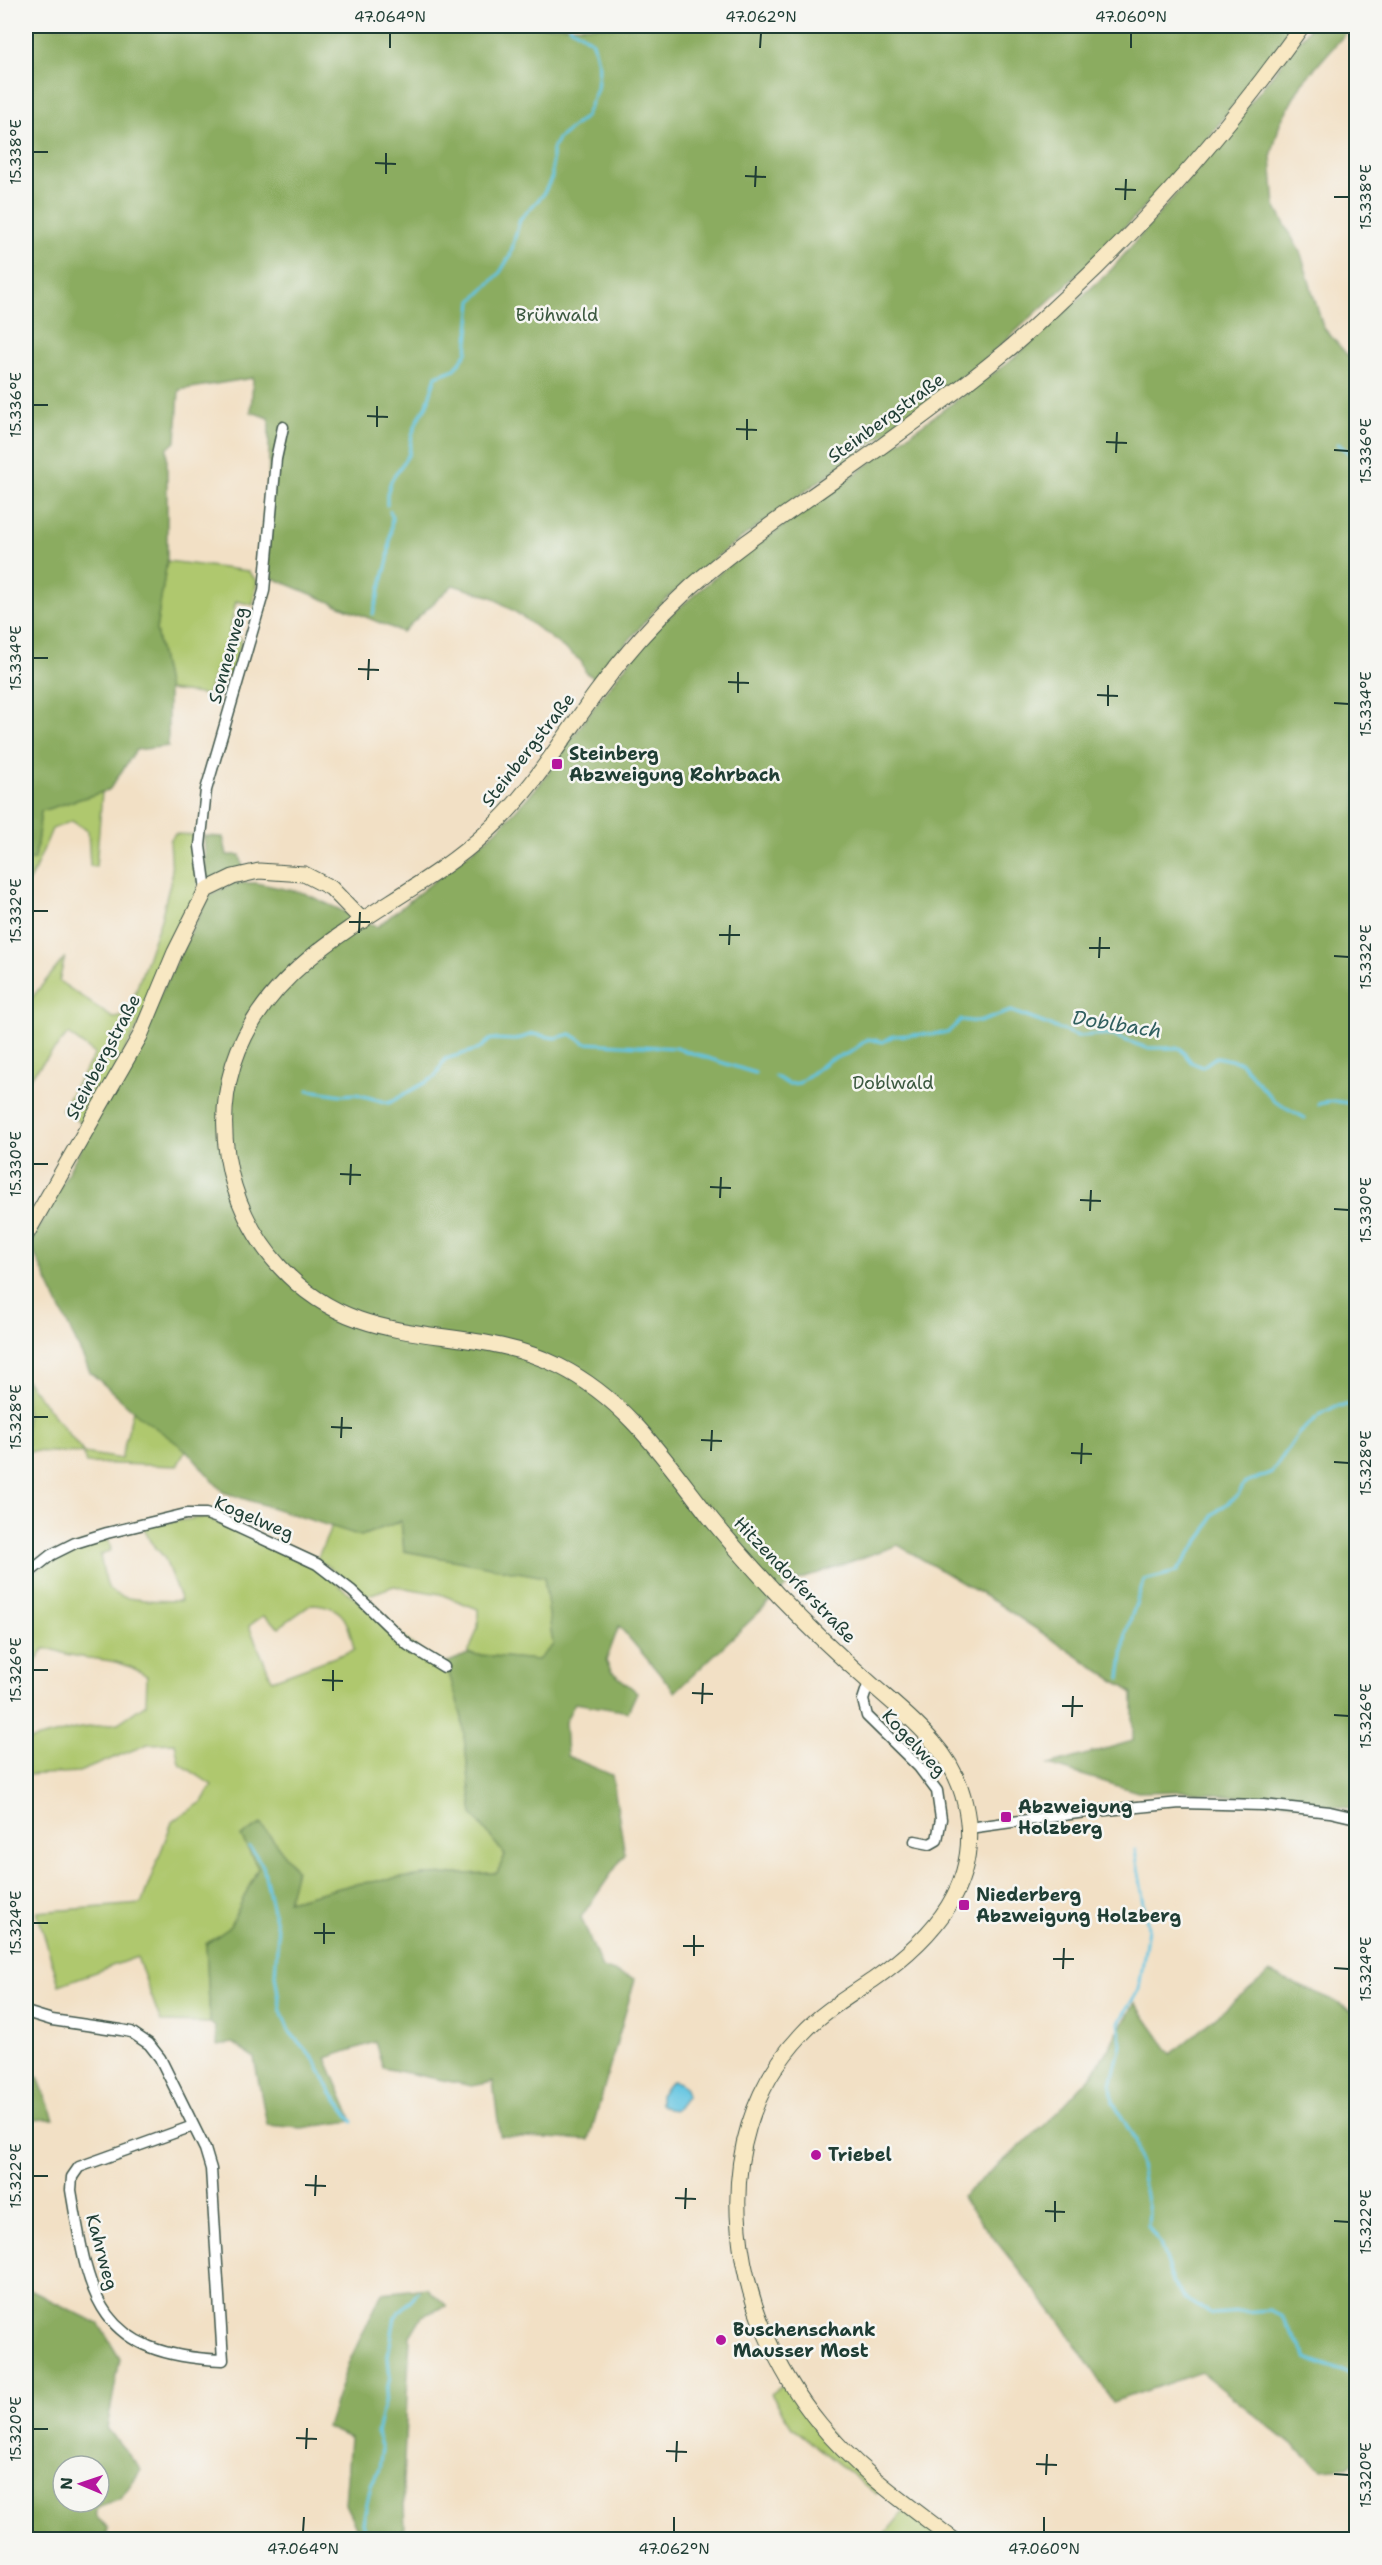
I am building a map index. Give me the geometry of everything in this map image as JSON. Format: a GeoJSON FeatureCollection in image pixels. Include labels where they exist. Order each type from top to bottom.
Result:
{"type":"FeatureCollection","features":[{"type":"Feature","properties":{"kind":"main road","name":"Steinbergstraße"},"geometry":{"type":"LineString","coordinates":[[486,834],[513,807],[629,651],[682,596],[761,532],[893,438],[1012,347],[1112,254],[1202,156],[1302,26]]}},
{"type":"Feature","properties":{"kind":"main road","name":"Hitzendorferstraße"},"geometry":{"type":"LineString","coordinates":[[486,834],[440,870],[308,957],[278,986],[249,1029],[233,1064],[224,1115],[227,1156],[238,1199],[262,1244],[298,1285],[329,1306],[361,1321],[391,1330],[482,1342],[524,1352],[556,1364],[605,1395],[644,1431],[753,1567],[823,1641],[900,1708],[941,1751],[959,1784],[969,1828],[967,1855],[960,1883],[950,1904],[935,1926],[892,1966],[816,2020],[793,2044],[770,2076],[755,2103],[744,2137],[737,2186],[739,2230],[752,2292],[766,2333],[794,2390],[825,2431],[859,2466],[954,2540]]}},
{"type":"Feature","properties":{"kind":"main road"},"geometry":{"type":"LineString","coordinates":[[206,890],[233,877],[259,871],[304,874],[331,888],[363,921]]}},
{"type":"Feature","properties":{"kind":"main road","name":"Steinbergstraße"},"geometry":{"type":"LineString","coordinates":[[26,1235],[140,1036],[175,952],[206,890]]}},
{"type":"Feature","properties":{"kind":"street","name":"Sonnenweg"},"geometry":{"type":"LineString","coordinates":[[206,890],[200,846],[206,790],[264,591],[270,547],[274,479],[283,427]]}},
{"type":"Feature","properties":{"kind":"street","name":"Kogelweg"},"geometry":{"type":"LineString","coordinates":[[26,1575],[51,1555],[75,1543],[173,1516],[206,1514],[317,1564],[352,1591],[408,1645],[444,1667]]}},
{"type":"Feature","properties":{"kind":"street","name":"Kogelweg"},"geometry":{"type":"LineString","coordinates":[[869,1682],[863,1700],[867,1716],[928,1776],[939,1798],[941,1819],[937,1840],[930,1844],[915,1840]]}},
{"type":"Feature","properties":{"kind":"street"},"geometry":{"type":"LineString","coordinates":[[969,1828],[1103,1810],[1180,1803],[1263,1805],[1330,1812],[1356,1818]]}},
{"type":"Feature","properties":{"kind":"street","name":"Kahrweg"},"geometry":{"type":"LineString","coordinates":[[26,2012],[52,2020],[108,2027],[141,2038],[160,2058],[205,2149],[211,2169],[213,2229],[224,2360],[190,2357],[161,2350],[130,2336],[108,2319],[89,2282],[71,2190],[72,2176],[79,2167],[193,2126]]}},
{"type":"Feature","properties":{"kind":"green space","name":"Brühwald"},"geometry":{"type":"Polygon","coordinates":[[[26,26],[1293,26],[1197,153],[1088,265],[980,364],[725,550],[660,604],[596,679],[586,673],[581,661],[492,597],[453,585],[402,632],[268,576],[269,418],[251,412],[253,378],[179,390],[176,441],[167,449],[167,561],[156,630],[168,690],[168,746],[136,750],[109,790],[41,811],[35,859],[26,860],[26,26]]]}},
{"type":"Feature","properties":{"kind":"green space","name":"Doblwald"},"geometry":{"type":"Polygon","coordinates":[[[1311,26],[1352,26],[1302,83],[1280,123],[1271,157],[1275,206],[1301,254],[1323,327],[1356,365],[1356,1809],[1187,1791],[1138,1792],[1049,1765],[1133,1741],[1133,1693],[1000,1605],[898,1545],[790,1583],[675,1692],[619,1626],[606,1661],[611,1671],[637,1692],[628,1712],[575,1703],[565,1722],[567,1756],[612,1775],[625,1854],[581,1917],[602,1968],[635,1979],[589,2140],[500,2136],[493,2082],[472,2086],[383,2068],[375,2042],[326,2058],[353,2121],[302,2128],[267,2125],[254,2058],[233,2043],[218,2046],[215,2027],[210,2023],[206,1944],[229,1928],[258,1868],[241,1836],[261,1824],[296,1870],[288,1901],[355,1884],[424,1875],[497,1873],[505,1855],[473,1815],[462,1718],[446,1663],[468,1654],[538,1660],[553,1645],[544,1577],[404,1551],[401,1521],[361,1536],[223,1492],[186,1450],[138,1415],[90,1372],[30,1244],[140,1036],[209,895],[234,883],[256,883],[304,893],[377,927],[496,831],[540,784],[599,700],[655,629],[724,569],[1013,359],[1111,270],[1206,159],[1311,26]]]}},
{"type":"Feature","properties":{"kind":"green space"},"geometry":{"type":"Polygon","coordinates":[[[167,561],[248,571],[257,581],[253,605],[236,601],[229,635],[242,639],[233,675],[215,670],[207,695],[168,690],[156,630],[167,561]]]}},
{"type":"Feature","properties":{"kind":"green space"},"geometry":{"type":"Polygon","coordinates":[[[102,792],[96,867],[90,866],[88,831],[72,821],[52,829],[26,885],[26,860],[35,859],[41,811],[102,792]]]}},
{"type":"Feature","properties":{"kind":"green space"},"geometry":{"type":"Polygon","coordinates":[[[175,834],[196,835],[195,860],[199,894],[183,916],[147,1009],[85,1125],[61,1110],[95,1054],[68,1034],[26,1082],[26,1005],[65,957],[59,981],[113,1018],[127,1016],[161,919],[172,875],[170,840],[175,834]]]}},
{"type":"Feature","properties":{"kind":"green space"},"geometry":{"type":"Polygon","coordinates":[[[204,836],[223,837],[227,855],[240,855],[243,868],[211,879],[206,876],[204,836]]]}},
{"type":"Feature","properties":{"kind":"green space"},"geometry":{"type":"Polygon","coordinates":[[[26,1380],[84,1453],[121,1459],[133,1410],[186,1450],[177,1466],[86,1463],[83,1453],[26,1451],[26,1380]]]}},
{"type":"Feature","properties":{"kind":"green space"},"geometry":{"type":"Polygon","coordinates":[[[205,1517],[316,1567],[450,1675],[462,1718],[473,1815],[505,1855],[497,1873],[424,1875],[355,1884],[288,1901],[241,1836],[258,1868],[229,1928],[206,1944],[210,2023],[161,2022],[137,1957],[59,1985],[37,1912],[141,1904],[172,1822],[202,1802],[212,1785],[179,1763],[175,1743],[148,1744],[79,1772],[26,1775],[26,1741],[75,1729],[118,1723],[146,1704],[147,1676],[117,1662],[66,1654],[50,1649],[44,1649],[31,1669],[26,1666],[26,1579],[65,1551],[88,1541],[109,1541],[111,1550],[100,1555],[108,1587],[113,1592],[120,1596],[141,1600],[181,1601],[164,1557],[150,1541],[143,1526],[205,1517]],[[312,1604],[279,1627],[263,1616],[249,1626],[272,1680],[354,1650],[350,1631],[343,1617],[323,1605],[312,1604]]]}},
{"type":"Feature","properties":{"kind":"green space"},"geometry":{"type":"Polygon","coordinates":[[[401,1521],[404,1551],[544,1576],[553,1645],[538,1660],[468,1654],[478,1627],[478,1609],[440,1594],[394,1586],[363,1597],[343,1577],[317,1559],[332,1526],[361,1536],[401,1521]]]}},
{"type":"Feature","properties":{"kind":"green space"},"geometry":{"type":"Polygon","coordinates":[[[1269,1973],[1331,1999],[1356,2014],[1356,2460],[1348,2467],[1322,2469],[1201,2372],[1113,2402],[1062,2324],[961,2197],[1046,2124],[1093,2074],[1135,2003],[1171,2054],[1269,1973]]]}},
{"type":"Feature","properties":{"kind":"green space"},"geometry":{"type":"Polygon","coordinates":[[[26,2077],[38,2077],[54,2119],[26,2120],[26,2077]]]}},
{"type":"Feature","properties":{"kind":"green space"},"geometry":{"type":"Polygon","coordinates":[[[26,2288],[99,2324],[120,2359],[107,2428],[141,2470],[121,2498],[111,2502],[111,2454],[51,2454],[51,2514],[96,2514],[96,2517],[108,2528],[106,2539],[26,2539],[26,2288]]]}},
{"type":"Feature","properties":{"kind":"green space"},"geometry":{"type":"Polygon","coordinates":[[[427,2288],[447,2306],[422,2316],[410,2336],[403,2481],[405,2528],[396,2539],[362,2539],[345,2504],[350,2438],[327,2427],[348,2364],[382,2293],[427,2288]]]}},
{"type":"Feature","properties":{"kind":"green space"},"geometry":{"type":"Polygon","coordinates":[[[785,2384],[879,2489],[876,2494],[792,2427],[771,2394],[785,2384]]]}},
{"type":"Feature","properties":{"kind":"green space"},"geometry":{"type":"Polygon","coordinates":[[[905,2510],[942,2539],[880,2540],[905,2510]]]}},
{"type":"Feature","properties":{"kind":"water"},"geometry":{"type":"Polygon","coordinates":[[[671,2081],[682,2085],[687,2095],[676,2110],[668,2109],[660,2104],[660,2095],[671,2081]]]}},
{"type":"Feature","properties":{"kind":"waterway"},"geometry":{"type":"LineString","coordinates":[[387,505],[387,494],[391,481],[409,454],[412,435],[427,405],[436,376],[455,369],[467,352],[472,301],[499,274],[510,256],[520,219],[543,195],[552,177],[552,150],[558,139],[585,117],[597,89],[599,67],[593,42],[569,26]]}},
{"type":"Feature","properties":{"kind":"waterway"},"geometry":{"type":"LineString","coordinates":[[1338,444],[1356,459]]}},
{"type":"Feature","properties":{"kind":"waterway"},"geometry":{"type":"LineString","coordinates":[[373,614],[388,560],[392,517],[390,511]]}},
{"type":"Feature","properties":{"kind":"waterway","name":"Doblbach"},"geometry":{"type":"LineString","coordinates":[[775,1076],[788,1084],[799,1083],[829,1060],[849,1053],[868,1039],[883,1042],[893,1036],[947,1033],[961,1020],[979,1022],[1011,1011],[1078,1036],[1108,1034],[1147,1048],[1180,1048],[1191,1062],[1202,1067],[1216,1057],[1240,1062],[1274,1101],[1305,1118]]}},
{"type":"Feature","properties":{"kind":"waterway","name":"Doblbach"},"geometry":{"type":"LineString","coordinates":[[308,1090],[342,1095],[356,1094],[389,1103],[435,1077],[445,1059],[479,1049],[491,1039],[515,1040],[533,1034],[555,1038],[571,1034],[585,1043],[676,1048],[755,1073]]}},
{"type":"Feature","properties":{"kind":"waterway","name":"Doblbach"},"geometry":{"type":"LineString","coordinates":[[1318,1104],[1333,1101],[1356,1104]]}},
{"type":"Feature","properties":{"kind":"waterway"},"geometry":{"type":"LineString","coordinates":[[1120,1678],[1126,1633],[1144,1580],[1176,1572],[1206,1531],[1212,1515],[1238,1495],[1244,1484],[1272,1472],[1299,1433],[1321,1414],[1336,1406],[1356,1404]]}},
{"type":"Feature","properties":{"kind":"waterway"},"geometry":{"type":"LineString","coordinates":[[250,1847],[263,1866],[278,1934],[275,1975],[281,2011],[289,2031],[316,2062],[331,2092],[353,2122]]}},
{"type":"Feature","properties":{"kind":"waterway"},"geometry":{"type":"LineString","coordinates":[[1135,1850],[1148,1928],[1139,1989],[1119,2022],[1121,2044],[1111,2085],[1113,2102],[1135,2140],[1149,2212],[1148,2226],[1160,2244],[1174,2285],[1186,2300],[1213,2314],[1270,2310],[1282,2317],[1307,2358],[1356,2376]]}},
{"type":"Feature","properties":{"kind":"waterway"},"geometry":{"type":"LineString","coordinates":[[368,2540],[363,2522],[371,2485],[379,2469],[382,2449],[377,2433],[390,2377],[388,2356],[395,2317],[418,2292]]}},
{"type":"Feature","properties":{"kind":"place","name":"Steinberg Abzweigung Rohrbach"},"geometry":{"type":"Point","coordinates":[557,764]}},
{"type":"Feature","properties":{"kind":"place","name":"Abzweigung Holzberg"},"geometry":{"type":"Point","coordinates":[1006,1817]}},
{"type":"Feature","properties":{"kind":"place","name":"Niederberg Abzweigung Holzberg"},"geometry":{"type":"Point","coordinates":[964,1905]}},
{"type":"Feature","properties":{"kind":"place","name":"Triebel"},"geometry":{"type":"Point","coordinates":[816,2155]}},
{"type":"Feature","properties":{"kind":"place","name":"Buschenschank Mausser Most"},"geometry":{"type":"Point","coordinates":[721,2340]}}]}
